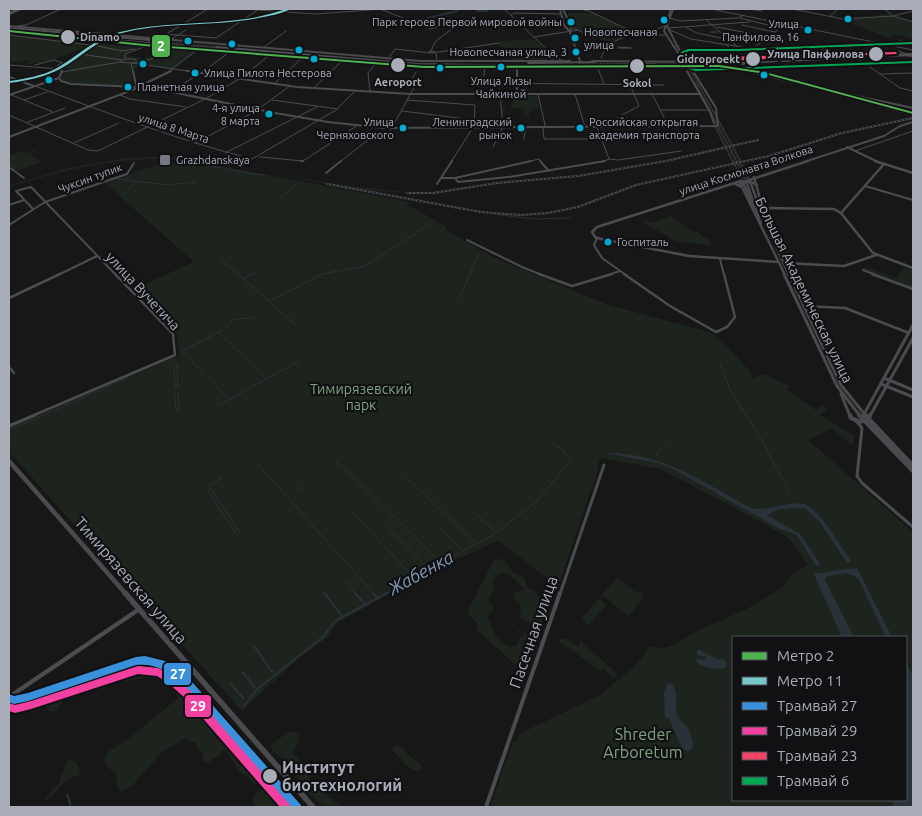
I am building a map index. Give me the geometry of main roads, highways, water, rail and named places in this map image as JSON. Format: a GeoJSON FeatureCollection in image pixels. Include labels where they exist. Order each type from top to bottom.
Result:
{"type":"FeatureCollection","features":[{"type":"Feature","properties":{"kind":"main road"},"geometry":{"type":"LineString","coordinates":[[9,13],[18,9]]}},
{"type":"Feature","properties":{"kind":"main road"},"geometry":{"type":"LineString","coordinates":[[560,9],[560,14],[566,28],[570,32]]}},
{"type":"Feature","properties":{"kind":"main road"},"geometry":{"type":"LineString","coordinates":[[564,9],[571,27],[570,32],[579,64]]}},
{"type":"Feature","properties":{"kind":"main road"},"geometry":{"type":"LineString","coordinates":[[671,9],[665,34],[676,46]]}},
{"type":"Feature","properties":{"kind":"main road"},"geometry":{"type":"LineString","coordinates":[[670,16],[677,9]]}},
{"type":"Feature","properties":{"kind":"main road"},"geometry":{"type":"LineString","coordinates":[[560,14],[566,14]]}},
{"type":"Feature","properties":{"kind":"main road"},"geometry":{"type":"LineString","coordinates":[[9,29],[15,26],[149,41],[154,44],[200,48],[216,46],[262,48],[408,62]]}},
{"type":"Feature","properties":{"kind":"main road"},"geometry":{"type":"LineString","coordinates":[[566,28],[571,27]]}},
{"type":"Feature","properties":{"kind":"main road"},"geometry":{"type":"LineString","coordinates":[[24,28],[118,37]]}},
{"type":"Feature","properties":{"kind":"main road"},"geometry":{"type":"LineString","coordinates":[[667,28],[682,59],[676,62]]}},
{"type":"Feature","properties":{"kind":"main road"},"geometry":{"type":"LineString","coordinates":[[667,28],[685,60],[696,62]]}},
{"type":"Feature","properties":{"kind":"main road"},"geometry":{"type":"LineString","coordinates":[[9,29],[42,29]]}},
{"type":"Feature","properties":{"kind":"main road"},"geometry":{"type":"LineString","coordinates":[[9,29],[50,31]]}},
{"type":"Feature","properties":{"kind":"main road"},"geometry":{"type":"LineString","coordinates":[[9,29],[109,40],[168,40],[203,43],[231,51],[345,60]]}},
{"type":"Feature","properties":{"kind":"main road"},"geometry":{"type":"LineString","coordinates":[[9,29],[149,41]]}},
{"type":"Feature","properties":{"kind":"main road"},"geometry":{"type":"LineString","coordinates":[[77,32],[149,41]]}},
{"type":"Feature","properties":{"kind":"main road"},"geometry":{"type":"LineString","coordinates":[[100,39],[149,41]]}},
{"type":"Feature","properties":{"kind":"main road"},"geometry":{"type":"LineString","coordinates":[[157,40],[160,44]]}},
{"type":"Feature","properties":{"kind":"main road"},"geometry":{"type":"LineString","coordinates":[[191,47],[202,46],[205,44],[203,43]]}},
{"type":"Feature","properties":{"kind":"main road"},"geometry":{"type":"LineString","coordinates":[[216,46],[317,58],[409,64],[516,66],[579,64]]}},
{"type":"Feature","properties":{"kind":"main road"},"geometry":{"type":"LineString","coordinates":[[216,46],[408,62],[655,64],[496,63]]}},
{"type":"Feature","properties":{"kind":"main road"},"geometry":{"type":"LineString","coordinates":[[216,46],[410,66],[546,66],[579,64],[601,59],[648,62],[696,62],[913,54]]}},
{"type":"Feature","properties":{"kind":"main road"},"geometry":{"type":"LineString","coordinates":[[258,50],[317,53]]}},
{"type":"Feature","properties":{"kind":"main road"},"geometry":{"type":"LineString","coordinates":[[878,55],[795,59],[913,54]]}},
{"type":"Feature","properties":{"kind":"main road"},"geometry":{"type":"LineString","coordinates":[[688,66],[873,56]]}},
{"type":"Feature","properties":{"kind":"main road"},"geometry":{"type":"LineString","coordinates":[[370,58],[442,62],[560,61],[597,66],[701,66],[740,69],[866,99]]}},
{"type":"Feature","properties":{"kind":"main road"},"geometry":{"type":"LineString","coordinates":[[736,60],[744,65],[774,75]]}},
{"type":"Feature","properties":{"kind":"main road"},"geometry":{"type":"LineString","coordinates":[[701,66],[739,63],[736,60]]}},
{"type":"Feature","properties":{"kind":"main road"},"geometry":{"type":"LineString","coordinates":[[744,65],[747,63],[799,60]]}},
{"type":"Feature","properties":{"kind":"main road"},"geometry":{"type":"LineString","coordinates":[[619,66],[659,64],[648,62]]}},
{"type":"Feature","properties":{"kind":"main road"},"geometry":{"type":"LineString","coordinates":[[667,62],[660,63],[684,66]]}},
{"type":"Feature","properties":{"kind":"main road"},"geometry":{"type":"LineString","coordinates":[[410,66],[461,65]]}},
{"type":"Feature","properties":{"kind":"main road"},"geometry":{"type":"LineString","coordinates":[[721,65],[866,99]]}},
{"type":"Feature","properties":{"kind":"main road"},"geometry":{"type":"LineString","coordinates":[[726,65],[774,75],[913,111]]}},
{"type":"Feature","properties":{"kind":"main road"},"geometry":{"type":"LineString","coordinates":[[764,75],[778,78]]}},
{"type":"Feature","properties":{"kind":"main road","name":"улица Космонавта Волкова"},"geometry":{"type":"LineString","coordinates":[[741,182],[884,136],[900,126],[913,122]]}},
{"type":"Feature","properties":{"kind":"main road","name":"Большая Академическая улица"},"geometry":{"type":"LineString","coordinates":[[754,177],[769,231],[841,385],[874,430],[913,471]]}},
{"type":"Feature","properties":{"kind":"main road","name":"Большая Академическая улица"},"geometry":{"type":"LineString","coordinates":[[741,182],[746,185],[755,212],[837,386],[865,418],[913,466]]}},
{"type":"Feature","properties":{"kind":"main road"},"geometry":{"type":"LineString","coordinates":[[746,185],[755,212]]}},
{"type":"Feature","properties":{"kind":"main road"},"geometry":{"type":"LineString","coordinates":[[746,185],[769,231]]}},
{"type":"Feature","properties":{"kind":"main road"},"geometry":{"type":"LineString","coordinates":[[865,418],[868,408],[913,325]]}},
{"type":"Feature","properties":{"kind":"main road"},"geometry":{"type":"LineString","coordinates":[[837,386],[849,416],[856,421],[865,418],[890,380],[913,338]]}},
{"type":"Feature","properties":{"kind":"main road"},"geometry":{"type":"LineString","coordinates":[[855,406],[860,409],[868,408]]}},
{"type":"Feature","properties":{"kind":"main road","name":"Тимирязевская улица"},"geometry":{"type":"LineString","coordinates":[[9,461],[313,807]]}},
{"type":"Feature","properties":{"kind":"waterway"},"geometry":{"type":"LineString","coordinates":[[417,21],[457,11]]}},
{"type":"Feature","properties":{"kind":"waterway"},"geometry":{"type":"LineString","coordinates":[[477,11],[487,11]]}},
{"type":"Feature","properties":{"kind":"waterway"},"geometry":{"type":"LineString","coordinates":[[184,162],[194,163]]}},
{"type":"Feature","properties":{"kind":"waterway"},"geometry":{"type":"LineString","coordinates":[[195,163],[221,168]]}},
{"type":"Feature","properties":{"kind":"waterway"},"geometry":{"type":"LineString","coordinates":[[226,169],[254,174]]}},
{"type":"Feature","properties":{"kind":"waterway"},"geometry":{"type":"LineString","coordinates":[[255,174],[264,175]]}},
{"type":"Feature","properties":{"kind":"waterway"},"geometry":{"type":"LineString","coordinates":[[117,179],[169,185],[195,182]]}},
{"type":"Feature","properties":{"kind":"waterway"},"geometry":{"type":"LineString","coordinates":[[123,195],[136,182]]}},
{"type":"Feature","properties":{"kind":"waterway"},"geometry":{"type":"LineString","coordinates":[[280,198],[296,184]]}},
{"type":"Feature","properties":{"kind":"waterway"},"geometry":{"type":"LineString","coordinates":[[478,211],[493,213]]}},
{"type":"Feature","properties":{"kind":"waterway"},"geometry":{"type":"LineString","coordinates":[[493,214],[534,219],[570,218]]}},
{"type":"Feature","properties":{"kind":"waterway"},"geometry":{"type":"LineString","coordinates":[[371,262],[429,225]]}},
{"type":"Feature","properties":{"kind":"waterway"},"geometry":{"type":"LineString","coordinates":[[459,298],[479,254]]}},
{"type":"Feature","properties":{"kind":"waterway"},"geometry":{"type":"LineString","coordinates":[[221,259],[297,326]]}},
{"type":"Feature","properties":{"kind":"waterway"},"geometry":{"type":"LineString","coordinates":[[269,301],[322,274],[365,266],[370,263]]}},
{"type":"Feature","properties":{"kind":"waterway"},"geometry":{"type":"LineString","coordinates":[[244,278],[255,273]]}},
{"type":"Feature","properties":{"kind":"waterway"},"geometry":{"type":"LineString","coordinates":[[204,374],[182,351],[225,329],[232,320],[254,317]]}},
{"type":"Feature","properties":{"kind":"waterway"},"geometry":{"type":"LineString","coordinates":[[219,333],[242,355]]}},
{"type":"Feature","properties":{"kind":"waterway"},"geometry":{"type":"LineString","coordinates":[[246,359],[266,379]]}},
{"type":"Feature","properties":{"kind":"waterway"},"geometry":{"type":"LineString","coordinates":[[229,400],[299,361]]}},
{"type":"Feature","properties":{"kind":"waterway"},"geometry":{"type":"LineString","coordinates":[[720,363],[730,390],[757,432],[789,491]]}},
{"type":"Feature","properties":{"kind":"waterway"},"geometry":{"type":"LineString","coordinates":[[177,365],[178,388]]}},
{"type":"Feature","properties":{"kind":"waterway"},"geometry":{"type":"LineString","coordinates":[[174,366],[175,389]]}},
{"type":"Feature","properties":{"kind":"waterway"},"geometry":{"type":"LineString","coordinates":[[9,430],[129,377]]}},
{"type":"Feature","properties":{"kind":"waterway"},"geometry":{"type":"LineString","coordinates":[[209,378],[229,400]]}},
{"type":"Feature","properties":{"kind":"waterway"},"geometry":{"type":"LineString","coordinates":[[178,393],[179,410]]}},
{"type":"Feature","properties":{"kind":"waterway"},"geometry":{"type":"LineString","coordinates":[[175,394],[176,411]]}},
{"type":"Feature","properties":{"kind":"waterway"},"geometry":{"type":"LineString","coordinates":[[219,405],[229,400]]}},
{"type":"Feature","properties":{"kind":"waterway"},"geometry":{"type":"LineString","coordinates":[[553,444],[563,449],[564,453],[570,457]]}},
{"type":"Feature","properties":{"kind":"waterway"},"geometry":{"type":"LineString","coordinates":[[659,450],[666,446]]}},
{"type":"Feature","properties":{"kind":"waterway"},"geometry":{"type":"LineString","coordinates":[[656,456],[658,451]]}},
{"type":"Feature","properties":{"kind":"waterway","name":"Жабенка"},"geometry":{"type":"LineString","coordinates":[[385,594],[494,534],[537,501],[575,455]]}},
{"type":"Feature","properties":{"kind":"waterway"},"geometry":{"type":"LineString","coordinates":[[335,460],[341,466]]}},
{"type":"Feature","properties":{"kind":"waterway"},"geometry":{"type":"LineString","coordinates":[[255,461],[290,500]]}},
{"type":"Feature","properties":{"kind":"waterway"},"geometry":{"type":"LineString","coordinates":[[342,466],[440,562]]}},
{"type":"Feature","properties":{"kind":"waterway"},"geometry":{"type":"LineString","coordinates":[[405,476],[475,542]]}},
{"type":"Feature","properties":{"kind":"waterway"},"geometry":{"type":"LineString","coordinates":[[210,485],[222,478]]}},
{"type":"Feature","properties":{"kind":"waterway"},"geometry":{"type":"LineString","coordinates":[[297,486],[303,492]]}},
{"type":"Feature","properties":{"kind":"waterway"},"geometry":{"type":"LineString","coordinates":[[207,489],[212,490],[240,533]]}},
{"type":"Feature","properties":{"kind":"waterway"},"geometry":{"type":"LineString","coordinates":[[209,493],[237,535]]}},
{"type":"Feature","properties":{"kind":"waterway"},"geometry":{"type":"LineString","coordinates":[[291,501],[374,594]]}},
{"type":"Feature","properties":{"kind":"waterway"},"geometry":{"type":"LineString","coordinates":[[475,513],[495,531]]}},
{"type":"Feature","properties":{"kind":"waterway"},"geometry":{"type":"LineString","coordinates":[[354,514],[413,577]]}},
{"type":"Feature","properties":{"kind":"waterway"},"geometry":{"type":"LineString","coordinates":[[385,525],[428,569]]}},
{"type":"Feature","properties":{"kind":"waterway"},"geometry":{"type":"LineString","coordinates":[[441,529],[462,550]]}},
{"type":"Feature","properties":{"kind":"waterway"},"geometry":{"type":"LineString","coordinates":[[345,580],[356,594]]}},
{"type":"Feature","properties":{"kind":"waterway"},"geometry":{"type":"LineString","coordinates":[[324,593],[342,616]]}},
{"type":"Feature","properties":{"kind":"waterway"},"geometry":{"type":"LineString","coordinates":[[355,593],[365,604]]}},
{"type":"Feature","properties":{"kind":"waterway","name":"Жабенка"},"geometry":{"type":"LineString","coordinates":[[244,706],[256,690],[323,637],[335,621],[387,593]]}},
{"type":"Feature","properties":{"kind":"waterway","name":"Жабенка"},"geometry":{"type":"LineString","coordinates":[[374,594],[377,597]]}},
{"type":"Feature","properties":{"kind":"waterway"},"geometry":{"type":"LineString","coordinates":[[254,646],[272,672]]}},
{"type":"Feature","properties":{"kind":"waterway"},"geometry":{"type":"LineString","coordinates":[[242,672],[255,687]]}},
{"type":"Feature","properties":{"kind":"waterway"},"geometry":{"type":"LineString","coordinates":[[230,683],[243,698]]}},
{"type":"Feature","properties":{"kind":"waterway"},"geometry":{"type":"LineString","coordinates":[[67,794],[71,807]]}},
{"type":"Feature","properties":{"kind":"tunnel"},"geometry":{"type":"LineString","coordinates":[[149,41],[216,47]]}},
{"type":"Feature","properties":{"kind":"tunnel"},"geometry":{"type":"LineString","coordinates":[[148,42],[215,48]]}},
{"type":"Feature","properties":{"kind":"tunnel"},"geometry":{"type":"LineString","coordinates":[[685,60],[741,162]]}},
{"type":"Feature","properties":{"kind":"tunnel"},"geometry":{"type":"LineString","coordinates":[[698,61],[715,61]]}},
{"type":"Feature","properties":{"kind":"tunnel"},"geometry":{"type":"LineString","coordinates":[[713,63],[763,61]]}},
{"type":"Feature","properties":{"kind":"tunnel"},"geometry":{"type":"LineString","coordinates":[[579,64],[700,63]]}},
{"type":"Feature","properties":{"kind":"tunnel"},"geometry":{"type":"LineString","coordinates":[[697,64],[714,65]]}},
{"type":"Feature","properties":{"kind":"tunnel"},"geometry":{"type":"LineString","coordinates":[[695,83],[737,162]]}},
{"type":"Feature","properties":{"kind":"tunnel"},"geometry":{"type":"LineString","coordinates":[[714,124],[733,162]]}},
{"type":"Feature","properties":{"kind":"tunnel"},"geometry":{"type":"LineString","coordinates":[[733,161],[744,183]]}},
{"type":"Feature","properties":{"kind":"tunnel"},"geometry":{"type":"LineString","coordinates":[[737,161],[747,183]]}},
{"type":"Feature","properties":{"kind":"tunnel"},"geometry":{"type":"LineString","coordinates":[[740,161],[750,182]]}},
{"type":"Feature","properties":{"kind":"railway"},"geometry":{"type":"LineString","coordinates":[[327,184],[481,212],[521,215],[548,213],[578,207],[636,185],[769,156],[842,133],[913,118]]}},
{"type":"Feature","properties":{"kind":"railway"},"geometry":{"type":"LineString","coordinates":[[407,193],[433,193],[497,183],[578,176],[666,161],[758,140]]}},
{"type":"Feature","properties":{"kind":"metro line","name":"11"},"geometry":{"type":"LineString","coordinates":[[9,82],[45,74],[57,69],[103,39],[119,33],[162,26],[246,20],[289,9]]}},
{"type":"Feature","properties":{"kind":"metro line","name":"2"},"geometry":{"type":"LineString","coordinates":[[9,31],[144,45],[424,67],[719,66],[765,73],[913,113]]}},
{"type":"Feature","properties":{"kind":"tram line","name":"6"},"geometry":{"type":"LineString","coordinates":[[913,43],[738,50],[688,50],[682,53],[680,59],[684,66],[696,70],[913,62]]}},
{"type":"Feature","properties":{"kind":"tram line","name":"23"},"geometry":{"type":"LineString","coordinates":[[896,53],[696,61],[689,59],[896,53]]}},
{"type":"Feature","properties":{"kind":"tram line","name":"27"},"geometry":{"type":"LineString","coordinates":[[9,698],[14,700],[28,697],[136,661],[145,660],[162,664],[182,677],[297,807]]}},
{"type":"Feature","properties":{"kind":"tram line","name":"29"},"geometry":{"type":"LineString","coordinates":[[9,707],[15,709],[31,705],[138,670],[158,672],[170,679],[189,696],[286,807]]}},
{"type":"Feature","properties":{"kind":"place","name":"Парк героев Первой мировой войны"},"geometry":{"type":"Point","coordinates":[571,22]}},
{"type":"Feature","properties":{"kind":"place","name":"Улица Панфилова, 16"},"geometry":{"type":"Point","coordinates":[808,30]}},
{"type":"Feature","properties":{"kind":"place","name":"Dinamo"},"geometry":{"type":"Point","coordinates":[68,37]}},
{"type":"Feature","properties":{"kind":"place","name":"Новопесчаная улица"},"geometry":{"type":"Point","coordinates":[575,38]}},
{"type":"Feature","properties":{"kind":"place","name":"Новопесчаная улица, 3"},"geometry":{"type":"Point","coordinates":[576,52]}},
{"type":"Feature","properties":{"kind":"place","name":"Улица Панфилова"},"geometry":{"type":"Point","coordinates":[876,54]}},
{"type":"Feature","properties":{"kind":"place","name":"Gidroproekt"},"geometry":{"type":"Point","coordinates":[753,59]}},
{"type":"Feature","properties":{"kind":"place","name":"Aeroport"},"geometry":{"type":"Point","coordinates":[398,65]}},
{"type":"Feature","properties":{"kind":"place","name":"Sokol"},"geometry":{"type":"Point","coordinates":[637,66]}},
{"type":"Feature","properties":{"kind":"place","name":"Улица Лизы Чайкиной"},"geometry":{"type":"Point","coordinates":[501,67]}},
{"type":"Feature","properties":{"kind":"place","name":"Улица Пилота Нестерова"},"geometry":{"type":"Point","coordinates":[195,73]}},
{"type":"Feature","properties":{"kind":"place","name":"Планетная улица"},"geometry":{"type":"Point","coordinates":[128,87]}},
{"type":"Feature","properties":{"kind":"place","name":"4-я улица 8 марта"},"geometry":{"type":"Point","coordinates":[269,114]}},
{"type":"Feature","properties":{"kind":"place","name":"Улица Черняховского"},"geometry":{"type":"Point","coordinates":[403,128]}},
{"type":"Feature","properties":{"kind":"place","name":"Ленинградский рынок"},"geometry":{"type":"Point","coordinates":[521,128]}},
{"type":"Feature","properties":{"kind":"place","name":"Российская открытая академия транспорта"},"geometry":{"type":"Point","coordinates":[580,128]}},
{"type":"Feature","properties":{"kind":"place","name":"Grazhdanskaya"},"geometry":{"type":"Point","coordinates":[165,160]}},
{"type":"Feature","properties":{"kind":"place","name":"Госпиталь"},"geometry":{"type":"Point","coordinates":[608,242]}},
{"type":"Feature","properties":{"kind":"place","name":"Институт биотехнологий"},"geometry":{"type":"Point","coordinates":[270,776]}},
{"type":"Feature","properties":{"kind":"park label","name":"Тимирязевский парк"},"geometry":{"type":"Point","coordinates":[361,398]}},
{"type":"Feature","properties":{"kind":"park label","name":"Shreder Arboretum"},"geometry":{"type":"Point","coordinates":[643,743]}}]}
